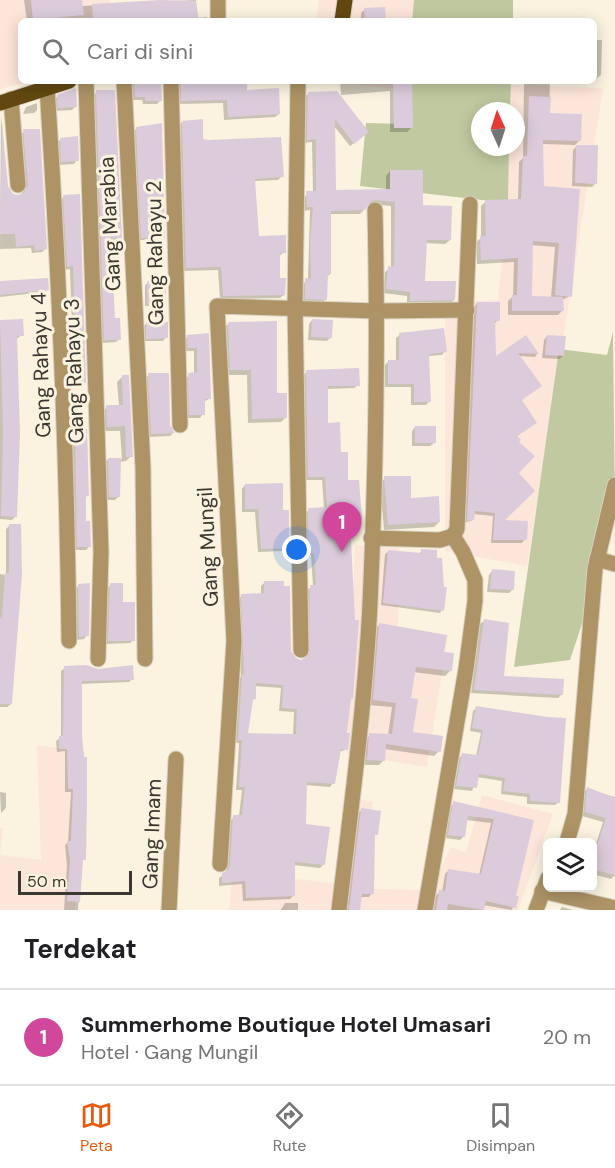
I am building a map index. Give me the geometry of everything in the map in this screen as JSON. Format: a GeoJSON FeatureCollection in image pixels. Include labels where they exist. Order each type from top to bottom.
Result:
{"type":"FeatureCollection","features":[{"type":"Feature","properties":{"kind":"main road"},"geometry":{"type":"LineString","coordinates":[[342,18],[345,0]]}},
{"type":"Feature","properties":{"kind":"main road"},"geometry":{"type":"LineString","coordinates":[[5,101],[58,84]]}},
{"type":"Feature","properties":{"kind":"street"},"geometry":{"type":"LineString","coordinates":[[218,0],[218,18]]}},
{"type":"Feature","properties":{"kind":"street","name":"Gang Rahayu 3"},"geometry":{"type":"LineString","coordinates":[[86,84],[101,552],[98,659]]}},
{"type":"Feature","properties":{"kind":"street","name":"Gang Marabia"},"geometry":{"type":"LineString","coordinates":[[124,84],[138,364],[145,659]]}},
{"type":"Feature","properties":{"kind":"street","name":"Gang Rahayu 2"},"geometry":{"type":"LineString","coordinates":[[171,84],[180,425]]}},
{"type":"Feature","properties":{"kind":"street"},"geometry":{"type":"LineString","coordinates":[[298,84],[295,307],[301,650]]}},
{"type":"Feature","properties":{"kind":"street","name":"Gang Rahayu 4"},"geometry":{"type":"LineString","coordinates":[[47,87],[66,449],[69,641]]}},
{"type":"Feature","properties":{"kind":"street"},"geometry":{"type":"LineString","coordinates":[[5,101],[18,185]]}},
{"type":"Feature","properties":{"kind":"street"},"geometry":{"type":"LineString","coordinates":[[371,538],[440,540],[453,536],[457,529],[470,204]]}},
{"type":"Feature","properties":{"kind":"street"},"geometry":{"type":"LineString","coordinates":[[339,910],[363,696],[371,538],[377,311],[375,210]]}},
{"type":"Feature","properties":{"kind":"street","name":"Gang Mungil"},"geometry":{"type":"LineString","coordinates":[[220,864],[234,641],[218,306],[377,311],[467,310]]}},
{"type":"Feature","properties":{"kind":"street"},"geometry":{"type":"LineString","coordinates":[[568,838],[575,814],[597,559],[615,485]]}},
{"type":"Feature","properties":{"kind":"street"},"geometry":{"type":"LineString","coordinates":[[425,910],[466,669],[475,601],[475,580],[453,536]]}},
{"type":"Feature","properties":{"kind":"street"},"geometry":{"type":"LineString","coordinates":[[597,559],[615,564]]}},
{"type":"Feature","properties":{"kind":"street","name":"Gang Imam"},"geometry":{"type":"LineString","coordinates":[[169,910],[176,759]]}},
{"type":"Feature","properties":{"kind":"street"},"geometry":{"type":"LineString","coordinates":[[536,910],[543,890]]}},
{"type":"Feature","properties":{"kind":"street"},"geometry":{"type":"LineString","coordinates":[[568,892],[615,908]]}},
{"type":"Feature","properties":{"kind":"shaded area"},"geometry":{"type":"Polygon","coordinates":[[[0,0],[110,0],[110,18],[18,18],[19,84],[0,89],[0,0]]]}},
{"type":"Feature","properties":{"kind":"shaded area"},"geometry":{"type":"Polygon","coordinates":[[[319,0],[414,0],[412,18],[316,18],[319,0]]]}},
{"type":"Feature","properties":{"kind":"shaded area"},"geometry":{"type":"Polygon","coordinates":[[[353,84],[409,84],[408,90],[353,84]]]}},
{"type":"Feature","properties":{"kind":"shaded area"},"geometry":{"type":"Polygon","coordinates":[[[511,85],[603,88],[527,566],[445,551],[445,304],[498,300],[508,203],[509,156],[525,156],[525,102],[510,102],[511,85]]]}},
{"type":"Feature","properties":{"kind":"shaded area"},"geometry":{"type":"Polygon","coordinates":[[[355,545],[399,548],[398,629],[448,635],[427,767],[347,754],[355,545]]]}},
{"type":"Feature","properties":{"kind":"shaded area"},"geometry":{"type":"Polygon","coordinates":[[[37,745],[85,752],[77,793],[75,910],[0,910],[0,855],[41,860],[37,745]]]}},
{"type":"Feature","properties":{"kind":"shaded area"},"geometry":{"type":"Polygon","coordinates":[[[482,795],[553,814],[518,910],[229,910],[233,871],[337,884],[345,796],[373,802],[362,889],[431,890],[451,847],[466,853],[482,795]]]}},
{"type":"Feature","properties":{"kind":"shaded area"},"geometry":{"type":"Polygon","coordinates":[[[0,828],[3,828],[0,855],[0,828]]]}},
{"type":"Feature","properties":{"kind":"green space"},"geometry":{"type":"Polygon","coordinates":[[[414,0],[513,0],[513,18],[412,18],[414,0]]]}},
{"type":"Feature","properties":{"kind":"green space"},"geometry":{"type":"Polygon","coordinates":[[[409,84],[511,84],[510,102],[471,102],[471,156],[509,156],[508,203],[360,186],[366,123],[406,124],[409,84]]]}},
{"type":"Feature","properties":{"kind":"green space"},"geometry":{"type":"Polygon","coordinates":[[[613,332],[615,510],[607,548],[570,660],[514,667],[559,349],[607,355],[613,332]]]}},
{"type":"Feature","properties":{"kind":"building"},"geometry":{"type":"Polygon","coordinates":[[[31,0],[82,0],[84,15],[33,18],[31,0]]]}},
{"type":"Feature","properties":{"kind":"building"},"geometry":{"type":"Polygon","coordinates":[[[160,0],[196,1],[199,18],[93,18],[92,4],[160,0]]]}},
{"type":"Feature","properties":{"kind":"building"},"geometry":{"type":"Polygon","coordinates":[[[385,7],[386,18],[365,18],[364,8],[385,7]]]}},
{"type":"Feature","properties":{"kind":"building"},"geometry":{"type":"Polygon","coordinates":[[[134,84],[161,84],[162,101],[145,101],[145,97],[135,97],[134,84]]]}},
{"type":"Feature","properties":{"kind":"building"},"geometry":{"type":"Polygon","coordinates":[[[181,84],[247,84],[247,90],[279,88],[280,114],[228,117],[227,100],[181,101],[181,84]]]}},
{"type":"Feature","properties":{"kind":"building"},"geometry":{"type":"Polygon","coordinates":[[[393,84],[412,84],[413,128],[394,128],[393,84]]]}},
{"type":"Feature","properties":{"kind":"building"},"geometry":{"type":"Polygon","coordinates":[[[76,88],[77,107],[58,108],[57,95],[76,88]]]}},
{"type":"Feature","properties":{"kind":"building"},"geometry":{"type":"Polygon","coordinates":[[[96,90],[115,90],[122,238],[111,238],[115,318],[120,318],[121,340],[104,340],[96,90]]]}},
{"type":"Feature","properties":{"kind":"building"},"geometry":{"type":"Polygon","coordinates":[[[337,91],[369,132],[354,144],[335,119],[336,190],[390,189],[390,170],[423,170],[423,205],[452,206],[451,240],[427,240],[425,281],[456,281],[455,300],[410,301],[410,292],[386,289],[388,266],[394,267],[395,202],[375,200],[370,202],[365,210],[331,211],[331,274],[328,274],[327,300],[305,299],[305,278],[311,279],[310,242],[313,207],[307,207],[306,191],[316,191],[316,139],[307,140],[308,92],[337,91]]]}},
{"type":"Feature","properties":{"kind":"building"},"geometry":{"type":"Polygon","coordinates":[[[529,96],[551,97],[550,113],[582,114],[581,141],[543,140],[544,186],[580,189],[572,297],[555,295],[559,243],[533,241],[532,296],[563,297],[564,311],[512,311],[512,295],[517,295],[518,258],[481,260],[480,236],[486,236],[485,200],[521,199],[523,156],[527,156],[529,96]]]}},
{"type":"Feature","properties":{"kind":"building"},"geometry":{"type":"Polygon","coordinates":[[[203,119],[203,139],[281,137],[284,177],[255,179],[259,236],[286,235],[286,253],[280,253],[280,278],[286,278],[285,295],[223,296],[221,267],[186,268],[182,121],[203,119]]]}},
{"type":"Feature","properties":{"kind":"building"},"geometry":{"type":"Polygon","coordinates":[[[2,123],[8,186],[13,194],[18,195],[24,193],[28,185],[23,129],[40,129],[47,249],[35,251],[34,245],[16,247],[15,234],[0,234],[2,123]]]}},
{"type":"Feature","properties":{"kind":"building"},"geometry":{"type":"Polygon","coordinates":[[[162,123],[165,238],[141,238],[136,127],[162,123]]]}},
{"type":"Feature","properties":{"kind":"building"},"geometry":{"type":"Polygon","coordinates":[[[78,136],[79,161],[61,162],[60,138],[78,136]]]}},
{"type":"Feature","properties":{"kind":"building"},"geometry":{"type":"Polygon","coordinates":[[[576,145],[598,145],[597,184],[575,183],[576,145]]]}},
{"type":"Feature","properties":{"kind":"building"},"geometry":{"type":"Polygon","coordinates":[[[80,194],[86,383],[72,384],[71,328],[75,328],[73,266],[67,267],[63,195],[80,194]]]}},
{"type":"Feature","properties":{"kind":"building"},"geometry":{"type":"Polygon","coordinates":[[[48,278],[49,290],[0,295],[0,281],[48,278]]]}},
{"type":"Feature","properties":{"kind":"building"},"geometry":{"type":"Polygon","coordinates":[[[147,281],[166,281],[166,302],[147,304],[147,281]]]}},
{"type":"Feature","properties":{"kind":"building"},"geometry":{"type":"Polygon","coordinates":[[[477,302],[500,302],[500,321],[495,321],[496,356],[526,335],[539,354],[518,353],[542,386],[522,400],[537,423],[517,436],[521,440],[519,442],[535,456],[519,473],[535,491],[505,520],[528,521],[527,540],[493,540],[495,513],[475,511],[474,520],[467,521],[477,302]]]}},
{"type":"Feature","properties":{"kind":"building"},"geometry":{"type":"Polygon","coordinates":[[[23,319],[24,336],[17,336],[20,433],[17,517],[1,516],[3,432],[0,320],[23,319]]]}},
{"type":"Feature","properties":{"kind":"building"},"geometry":{"type":"Polygon","coordinates":[[[312,319],[333,320],[332,338],[311,337],[312,319]]]}},
{"type":"Feature","properties":{"kind":"building"},"geometry":{"type":"Polygon","coordinates":[[[277,321],[277,393],[287,393],[287,418],[252,419],[251,370],[230,370],[228,322],[277,321]]]}},
{"type":"Feature","properties":{"kind":"building"},"geometry":{"type":"Polygon","coordinates":[[[146,322],[168,322],[168,338],[146,339],[146,322]]]}},
{"type":"Feature","properties":{"kind":"building"},"geometry":{"type":"Polygon","coordinates":[[[444,328],[447,352],[429,354],[431,402],[414,402],[414,384],[388,384],[388,360],[399,360],[399,333],[444,328]]]}},
{"type":"Feature","properties":{"kind":"building"},"geometry":{"type":"Polygon","coordinates":[[[209,333],[211,399],[205,399],[205,415],[189,415],[188,373],[197,372],[197,348],[188,348],[187,335],[209,333]]]}},
{"type":"Feature","properties":{"kind":"building"},"geometry":{"type":"Polygon","coordinates":[[[547,335],[566,336],[564,356],[545,355],[547,335]]]}},
{"type":"Feature","properties":{"kind":"building"},"geometry":{"type":"Polygon","coordinates":[[[359,368],[360,386],[328,386],[328,423],[340,422],[341,452],[348,452],[348,480],[359,480],[362,519],[350,520],[355,620],[359,620],[353,699],[351,698],[347,733],[350,733],[348,750],[341,749],[335,784],[307,782],[306,824],[330,827],[325,865],[295,862],[295,896],[246,898],[245,881],[222,883],[222,873],[228,870],[230,865],[233,815],[242,815],[245,787],[239,787],[242,740],[238,740],[242,674],[244,674],[241,594],[264,593],[264,581],[284,581],[284,586],[290,586],[291,651],[296,658],[301,660],[309,655],[310,585],[316,585],[314,553],[309,553],[308,508],[327,507],[325,477],[308,477],[306,370],[359,368]],[[256,683],[256,699],[253,700],[248,733],[296,734],[297,709],[282,708],[283,685],[256,683]]]}},
{"type":"Feature","properties":{"kind":"building"},"geometry":{"type":"Polygon","coordinates":[[[148,373],[169,373],[170,425],[175,433],[151,434],[148,373]]]}},
{"type":"Feature","properties":{"kind":"building"},"geometry":{"type":"Polygon","coordinates":[[[122,375],[129,375],[133,457],[126,457],[125,426],[107,427],[106,405],[123,405],[122,375]]]}},
{"type":"Feature","properties":{"kind":"building"},"geometry":{"type":"Polygon","coordinates":[[[415,426],[436,426],[436,443],[415,443],[415,426]]]}},
{"type":"Feature","properties":{"kind":"building"},"geometry":{"type":"Polygon","coordinates":[[[75,429],[87,429],[89,496],[86,496],[86,521],[90,521],[91,547],[77,547],[75,429]]]}},
{"type":"Feature","properties":{"kind":"building"},"geometry":{"type":"Polygon","coordinates":[[[108,458],[121,458],[120,497],[109,497],[108,458]]]}},
{"type":"Feature","properties":{"kind":"building"},"geometry":{"type":"Polygon","coordinates":[[[384,476],[411,476],[411,498],[439,496],[440,522],[388,525],[384,476]]]}},
{"type":"Feature","properties":{"kind":"building"},"geometry":{"type":"Polygon","coordinates":[[[283,483],[283,510],[289,510],[289,548],[261,549],[258,509],[245,509],[245,484],[283,483]]]}},
{"type":"Feature","properties":{"kind":"building"},"geometry":{"type":"Polygon","coordinates":[[[9,524],[21,524],[22,574],[12,704],[0,704],[0,618],[2,618],[5,573],[9,573],[9,524]]]}},
{"type":"Feature","properties":{"kind":"building"},"geometry":{"type":"Polygon","coordinates":[[[421,549],[437,550],[437,558],[442,558],[444,587],[447,587],[444,611],[383,603],[388,550],[421,553],[421,549]]]}},
{"type":"Feature","properties":{"kind":"building"},"geometry":{"type":"Polygon","coordinates":[[[492,569],[515,571],[514,590],[490,589],[492,569]]]}},
{"type":"Feature","properties":{"kind":"building"},"geometry":{"type":"Polygon","coordinates":[[[90,583],[89,636],[79,637],[78,584],[90,583]]]}},
{"type":"Feature","properties":{"kind":"building"},"geometry":{"type":"Polygon","coordinates":[[[110,583],[123,583],[123,602],[135,602],[135,641],[108,641],[110,583]]]}},
{"type":"Feature","properties":{"kind":"building"},"geometry":{"type":"Polygon","coordinates":[[[484,619],[509,623],[504,676],[564,679],[563,695],[474,690],[484,619]]]}},
{"type":"Feature","properties":{"kind":"building"},"geometry":{"type":"Polygon","coordinates":[[[379,623],[447,635],[444,652],[454,653],[452,671],[416,667],[411,698],[418,699],[413,732],[443,736],[441,752],[386,744],[385,761],[367,760],[369,733],[392,734],[396,703],[373,700],[379,623]]]}},
{"type":"Feature","properties":{"kind":"building"},"geometry":{"type":"Polygon","coordinates":[[[86,665],[98,669],[133,665],[134,680],[82,681],[82,735],[84,757],[87,757],[87,801],[86,860],[83,860],[80,902],[67,901],[70,860],[67,841],[71,841],[73,789],[68,789],[67,749],[59,749],[59,736],[63,736],[64,666],[86,665]]]}},
{"type":"Feature","properties":{"kind":"building"},"geometry":{"type":"Polygon","coordinates":[[[476,706],[566,718],[560,803],[530,801],[530,794],[503,791],[505,778],[479,774],[477,788],[456,786],[462,753],[478,755],[483,730],[472,728],[476,706]]]}},
{"type":"Feature","properties":{"kind":"building"},"geometry":{"type":"Polygon","coordinates":[[[587,787],[615,798],[615,875],[597,870],[597,843],[606,818],[585,812],[587,787]]]}},
{"type":"Feature","properties":{"kind":"building"},"geometry":{"type":"Polygon","coordinates":[[[453,801],[534,820],[516,896],[519,896],[516,908],[486,901],[484,910],[448,904],[447,910],[436,910],[439,890],[445,891],[448,869],[481,874],[494,819],[468,816],[465,837],[448,835],[453,801]]]}},
{"type":"Feature","properties":{"kind":"building"},"geometry":{"type":"Polygon","coordinates":[[[361,808],[381,811],[378,835],[375,835],[374,894],[362,894],[360,910],[349,910],[361,808]]]}},
{"type":"Feature","properties":{"kind":"place","name":"Summerhome Boutique Hotel Umasari"},"geometry":{"type":"Point","coordinates":[342,552]}}]}
